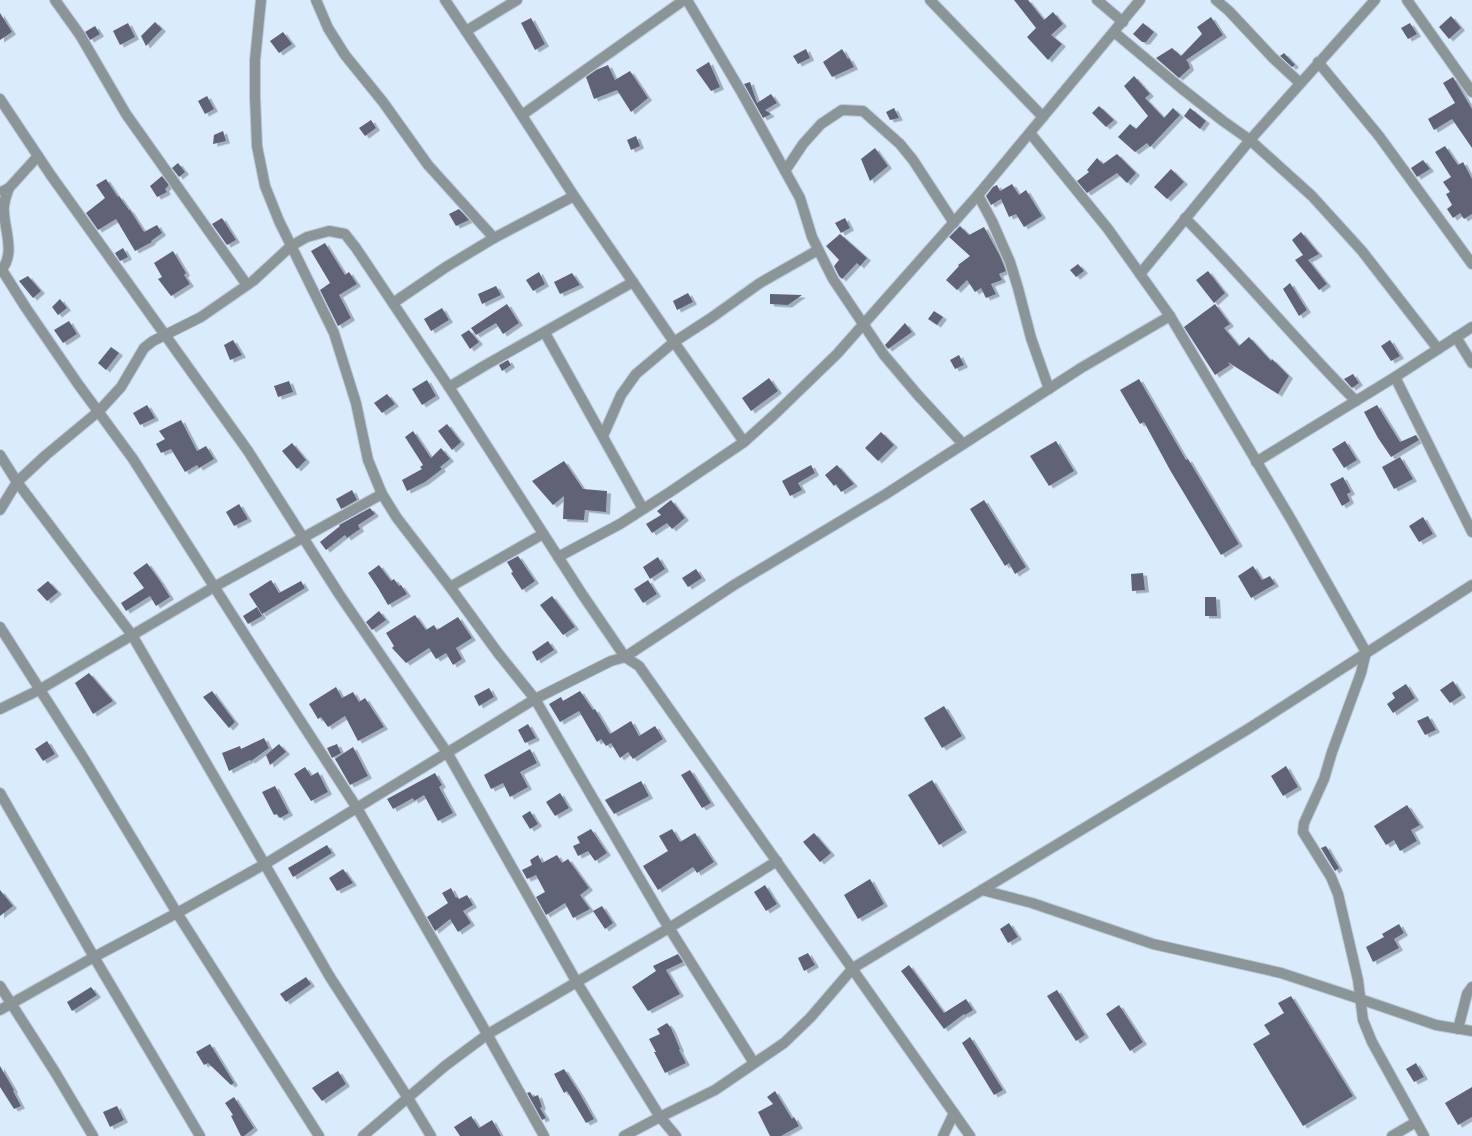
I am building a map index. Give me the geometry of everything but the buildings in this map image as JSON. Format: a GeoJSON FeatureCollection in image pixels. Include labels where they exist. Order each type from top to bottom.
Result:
{"type":"FeatureCollection","features":[{"type":"Feature","properties":{"kind":"street"},"geometry":{"type":"LineString","coordinates":[[55,0],[80,35],[126,114],[247,285]]}},
{"type":"Feature","properties":{"kind":"street"},"geometry":{"type":"LineString","coordinates":[[261,0],[255,60],[257,146],[265,186],[279,221],[334,333],[356,403],[368,460],[382,494],[397,518],[535,699],[669,928],[754,1063]]}},
{"type":"Feature","properties":{"kind":"street"},"geometry":{"type":"LineString","coordinates":[[316,0],[328,28],[345,55],[383,102],[428,165],[494,238]]}},
{"type":"Feature","properties":{"kind":"street"},"geometry":{"type":"LineString","coordinates":[[445,0],[574,196],[744,442]]}},
{"type":"Feature","properties":{"kind":"street"},"geometry":{"type":"LineString","coordinates":[[466,31],[517,0]]}},
{"type":"Feature","properties":{"kind":"street"},"geometry":{"type":"LineString","coordinates":[[522,115],[686,0],[742,93],[800,198],[818,250],[833,279],[884,355],[917,394],[964,444]]}},
{"type":"Feature","properties":{"kind":"street"},"geometry":{"type":"LineString","coordinates":[[930,0],[1043,117]]}},
{"type":"Feature","properties":{"kind":"street"},"geometry":{"type":"LineString","coordinates":[[1097,0],[1122,22]]}},
{"type":"Feature","properties":{"kind":"street"},"geometry":{"type":"LineString","coordinates":[[558,557],[620,524],[643,509],[744,442],[774,415],[837,354],[954,223],[1140,0]]}},
{"type":"Feature","properties":{"kind":"street"},"geometry":{"type":"LineString","coordinates":[[1216,0],[1229,11],[1273,58],[1300,83]]}},
{"type":"Feature","properties":{"kind":"street"},"geometry":{"type":"LineString","coordinates":[[1140,274],[1250,140],[1318,62],[1375,0]]}},
{"type":"Feature","properties":{"kind":"street"},"geometry":{"type":"LineString","coordinates":[[1407,0],[1472,92]]}},
{"type":"Feature","properties":{"kind":"street"},"geometry":{"type":"LineString","coordinates":[[1114,32],[1223,122],[1250,140],[1312,196],[1362,251],[1438,349]]}},
{"type":"Feature","properties":{"kind":"street"},"geometry":{"type":"LineString","coordinates":[[1318,62],[1379,136],[1472,264]]}},
{"type":"Feature","properties":{"kind":"street"},"geometry":{"type":"LineString","coordinates":[[0,99],[38,156],[248,452],[339,594],[448,754],[576,981],[660,1117],[676,1136]]}},
{"type":"Feature","properties":{"kind":"street"},"geometry":{"type":"LineString","coordinates":[[785,171],[803,144],[820,124],[842,110],[863,111],[900,144],[954,223]]}},
{"type":"Feature","properties":{"kind":"street"},"geometry":{"type":"LineString","coordinates":[[1030,133],[1108,229],[1170,316],[1292,521],[1366,652],[1361,673],[1332,752],[1324,779],[1304,822],[1303,832],[1331,877],[1338,894],[1358,980],[1363,1020],[1372,1042],[1424,1136]]}},
{"type":"Feature","properties":{"kind":"street"},"geometry":{"type":"LineString","coordinates":[[38,156],[4,190],[4,212],[9,254],[1,271],[133,459],[357,808],[488,1034],[544,1136]]}},
{"type":"Feature","properties":{"kind":"street"},"geometry":{"type":"LineString","coordinates":[[978,195],[992,221],[1010,262],[1031,338],[1049,389]]}},
{"type":"Feature","properties":{"kind":"street"},"geometry":{"type":"LineString","coordinates":[[393,302],[494,238],[574,196]]}},
{"type":"Feature","properties":{"kind":"street"},"geometry":{"type":"LineString","coordinates":[[1185,218],[1356,401]]}},
{"type":"Feature","properties":{"kind":"street"},"geometry":{"type":"LineString","coordinates":[[0,510],[18,482],[46,455],[99,411],[120,388],[144,348],[153,341],[201,316],[247,285],[291,246],[307,237],[329,231],[345,234],[393,302],[558,557],[625,657],[639,666],[970,1136]]}},
{"type":"Feature","properties":{"kind":"street"},"geometry":{"type":"LineString","coordinates":[[603,436],[621,395],[636,374],[674,342],[760,283],[818,250]]}},
{"type":"Feature","properties":{"kind":"street"},"geometry":{"type":"LineString","coordinates":[[449,387],[634,282]]}},
{"type":"Feature","properties":{"kind":"street"},"geometry":{"type":"LineString","coordinates":[[0,1010],[265,864],[448,754],[535,699],[612,661],[625,657],[734,585],[886,494],[1081,368],[1170,316]]}},
{"type":"Feature","properties":{"kind":"street"},"geometry":{"type":"LineString","coordinates":[[1256,462],[1395,377],[1472,327]]}},
{"type":"Feature","properties":{"kind":"street"},"geometry":{"type":"LineString","coordinates":[[545,333],[643,509]]}},
{"type":"Feature","properties":{"kind":"street"},"geometry":{"type":"LineString","coordinates":[[1456,337],[1472,363]]}},
{"type":"Feature","properties":{"kind":"street"},"geometry":{"type":"LineString","coordinates":[[1395,377],[1472,532]]}},
{"type":"Feature","properties":{"kind":"street"},"geometry":{"type":"LineString","coordinates":[[0,455],[18,482],[132,636],[330,976],[431,1136]]}},
{"type":"Feature","properties":{"kind":"street"},"geometry":{"type":"LineString","coordinates":[[0,709],[39,690],[214,587],[382,494]]}},
{"type":"Feature","properties":{"kind":"street"},"geometry":{"type":"LineString","coordinates":[[450,587],[543,534]]}},
{"type":"Feature","properties":{"kind":"street"},"geometry":{"type":"LineString","coordinates":[[624,1136],[715,1090],[784,1043],[810,1018],[853,968],[1248,729],[1472,585]]}},
{"type":"Feature","properties":{"kind":"street"},"geometry":{"type":"LineString","coordinates":[[0,627],[86,762],[177,913],[319,1136]]}},
{"type":"Feature","properties":{"kind":"street"},"geometry":{"type":"LineString","coordinates":[[0,793],[94,957],[200,1136]]}},
{"type":"Feature","properties":{"kind":"street"},"geometry":{"type":"LineString","coordinates":[[363,1136],[445,1066],[488,1034],[576,981],[669,928],[777,861]]}},
{"type":"Feature","properties":{"kind":"street"},"geometry":{"type":"LineString","coordinates":[[982,890],[1032,903],[1153,944],[1281,973],[1436,1025],[1472,1031]]}},
{"type":"Feature","properties":{"kind":"street"},"geometry":{"type":"LineString","coordinates":[[0,986],[55,1072],[93,1136]]}},
{"type":"Feature","properties":{"kind":"street"},"geometry":{"type":"LineString","coordinates":[[1458,1029],[1467,994],[1472,987]]}},
{"type":"Feature","properties":{"kind":"street"},"geometry":{"type":"LineString","coordinates":[[943,1136],[954,1113]]}},
{"type":"Feature","properties":{"kind":"street"},"geometry":{"type":"LineString","coordinates":[[1392,1136],[1416,1122]]}}]}
